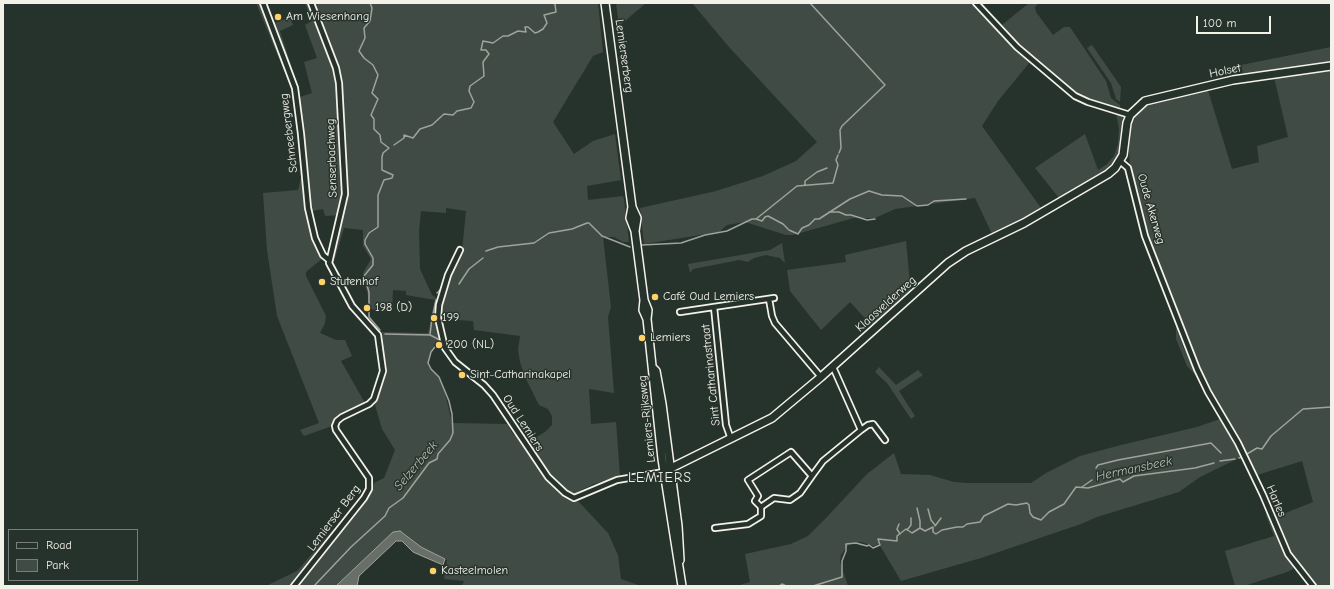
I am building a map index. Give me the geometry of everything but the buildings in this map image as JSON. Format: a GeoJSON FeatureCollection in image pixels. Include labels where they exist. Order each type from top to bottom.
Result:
{"type":"FeatureCollection","features":[{"type":"Feature","properties":{"kind":"street","name":"Schneebergweg"},"geometry":{"type":"LineString","coordinates":[[263,3],[295,88],[308,208],[315,238],[321,253],[329,260]]}},
{"type":"Feature","properties":{"kind":"street","name":"Senserbachweg"},"geometry":{"type":"LineString","coordinates":[[311,3],[336,68],[340,107],[345,194],[329,260]]}},
{"type":"Feature","properties":{"kind":"street","name":"Lemierserberg"},"geometry":{"type":"LineString","coordinates":[[605,3],[620,112]]}},
{"type":"Feature","properties":{"kind":"street"},"geometry":{"type":"LineString","coordinates":[[976,3],[1018,48],[1075,96],[1088,102],[1130,115],[1127,126],[1125,148],[1120,161]]}},
{"type":"Feature","properties":{"kind":"street","name":"Holset"},"geometry":{"type":"LineString","coordinates":[[1130,115],[1145,101],[1160,96],[1233,80],[1331,66]]}},
{"type":"Feature","properties":{"kind":"street","name":"Lemiers-Rijksweg"},"geometry":{"type":"LineString","coordinates":[[620,112],[632,207],[630,218],[635,231],[644,300],[648,310],[647,319],[653,368],[652,371],[667,470],[676,560],[679,562],[682,586]]}},
{"type":"Feature","properties":{"kind":"street","name":"Klaasvelderweg"},"geometry":{"type":"LineString","coordinates":[[667,470],[731,440],[772,418],[833,367],[948,263],[966,251],[1024,223],[1102,178],[1112,171],[1120,161]]}},
{"type":"Feature","properties":{"kind":"street","name":"Oude Akerweg"},"geometry":{"type":"LineString","coordinates":[[1120,161],[1128,168],[1143,229],[1182,334],[1208,392],[1226,420]]}},
{"type":"Feature","properties":{"kind":"street","name":"Oud Lemiers"},"geometry":{"type":"LineString","coordinates":[[460,250],[448,275],[438,307],[438,318],[445,348],[455,362],[491,392],[548,477],[564,493],[574,498],[617,480],[667,470]]}},
{"type":"Feature","properties":{"kind":"street","name":"Lemierser Berg"},"geometry":{"type":"LineString","coordinates":[[294,586],[364,498],[369,489],[369,478],[336,430],[335,426],[337,421],[342,417],[369,404],[374,399],[383,371],[377,333],[346,297],[331,270],[329,260]]}},
{"type":"Feature","properties":{"kind":"street"},"geometry":{"type":"LineString","coordinates":[[680,312],[771,299],[772,316],[775,323],[821,377]]}},
{"type":"Feature","properties":{"kind":"street","name":"Sint Catharinastraat"},"geometry":{"type":"LineString","coordinates":[[714,307],[726,425],[731,440]]}},
{"type":"Feature","properties":{"kind":"street"},"geometry":{"type":"LineString","coordinates":[[833,367],[861,430]]}},
{"type":"Feature","properties":{"kind":"street","name":"Harles"},"geometry":{"type":"LineString","coordinates":[[1226,420],[1263,495],[1288,554],[1313,586]]}},
{"type":"Feature","properties":{"kind":"street"},"geometry":{"type":"LineString","coordinates":[[761,507],[774,498],[790,500],[800,493],[823,461],[868,425],[873,424],[885,440]]}},
{"type":"Feature","properties":{"kind":"street"},"geometry":{"type":"LineString","coordinates":[[761,507],[755,502],[758,496],[748,480],[791,452],[812,476]]}},
{"type":"Feature","properties":{"kind":"street"},"geometry":{"type":"LineString","coordinates":[[715,528],[748,524],[761,516],[761,507]]}},
{"type":"Feature","properties":{"kind":"green space"},"geometry":{"type":"Polygon","coordinates":[[[256,3],[261,3],[270,16],[272,15],[275,23],[290,17],[293,25],[280,31],[300,97],[312,93],[304,62],[317,58],[305,25],[312,21],[305,3],[598,3],[603,52],[593,56],[553,122],[574,154],[593,141],[615,134],[621,180],[587,186],[588,200],[623,196],[624,199],[629,242],[623,242],[614,237],[603,237],[611,307],[608,317],[614,393],[589,389],[591,424],[616,422],[620,476],[594,484],[577,492],[578,501],[608,533],[618,555],[621,579],[641,586],[462,586],[464,581],[444,579],[447,560],[421,547],[400,531],[393,532],[336,586],[296,586],[367,498],[374,483],[384,478],[395,450],[382,429],[375,405],[385,378],[382,332],[428,333],[435,300],[406,295],[406,291],[393,290],[392,312],[368,309],[368,296],[363,273],[371,259],[363,246],[363,230],[344,228],[333,265],[333,250],[343,215],[325,216],[323,209],[307,212],[323,258],[306,272],[306,276],[326,316],[325,323],[320,333],[336,340],[345,340],[352,356],[341,361],[365,403],[334,419],[332,426],[304,436],[300,430],[319,423],[277,316],[267,250],[263,193],[298,190],[301,178],[298,130],[292,90],[256,3]],[[446,208],[446,213],[421,211],[419,231],[420,269],[432,295],[438,299],[436,314],[442,341],[432,351],[428,359],[428,366],[437,374],[444,389],[452,423],[507,424],[513,434],[528,442],[545,432],[552,425],[552,416],[548,409],[539,405],[525,377],[518,350],[520,336],[474,330],[473,321],[441,319],[441,304],[447,281],[457,257],[462,251],[466,211],[446,208]]]}},
{"type":"Feature","properties":{"kind":"green space"},"geometry":{"type":"Polygon","coordinates":[[[616,3],[646,3],[619,26],[616,3]]]}},
{"type":"Feature","properties":{"kind":"green space"},"geometry":{"type":"Polygon","coordinates":[[[692,3],[971,3],[1017,51],[1030,62],[998,101],[982,126],[1041,208],[993,236],[975,198],[895,209],[875,218],[854,218],[793,235],[786,235],[745,222],[727,225],[719,232],[644,244],[640,208],[716,191],[763,176],[796,161],[817,142],[729,47],[692,3]]]}},
{"type":"Feature","properties":{"kind":"green space"},"geometry":{"type":"Polygon","coordinates":[[[1029,3],[1039,3],[1035,7],[1036,12],[1053,35],[1064,27],[1070,27],[1106,81],[1111,98],[1120,105],[1121,110],[1093,102],[1078,95],[1021,47],[1002,25],[1029,3]]]}},
{"type":"Feature","properties":{"kind":"green space"},"geometry":{"type":"Polygon","coordinates":[[[1092,45],[1121,87],[1120,102],[1116,99],[1111,83],[1087,48],[1092,45]]]}},
{"type":"Feature","properties":{"kind":"green space"},"geometry":{"type":"Polygon","coordinates":[[[1331,47],[1331,61],[1244,76],[1241,65],[1331,47]]]}},
{"type":"Feature","properties":{"kind":"green space"},"geometry":{"type":"Polygon","coordinates":[[[1331,66],[1331,586],[1315,586],[1304,570],[1294,563],[1293,569],[1287,572],[1244,586],[1235,586],[1225,551],[1274,536],[1266,515],[1266,509],[1270,513],[1278,516],[1313,502],[1302,461],[1254,476],[1201,376],[1156,261],[1137,202],[1130,171],[1130,128],[1133,115],[1138,107],[1207,87],[1232,169],[1259,162],[1257,146],[1288,137],[1274,77],[1331,66]]]}},
{"type":"Feature","properties":{"kind":"green space"},"geometry":{"type":"Polygon","coordinates":[[[1116,113],[1123,115],[1122,140],[1118,158],[1112,167],[1059,198],[1035,168],[1085,134],[1098,170],[1107,164],[1114,156],[1118,144],[1119,129],[1116,113]]]}},
{"type":"Feature","properties":{"kind":"green space"},"geometry":{"type":"Polygon","coordinates":[[[906,241],[911,294],[874,328],[850,302],[821,330],[790,291],[787,270],[846,262],[845,255],[906,241]]]}},
{"type":"Feature","properties":{"kind":"green space"},"geometry":{"type":"Polygon","coordinates":[[[782,243],[785,263],[780,258],[766,255],[754,258],[748,262],[739,260],[693,269],[690,273],[688,264],[770,250],[782,243]]]}},
{"type":"Feature","properties":{"kind":"green space"},"geometry":{"type":"Polygon","coordinates":[[[1176,327],[1184,349],[1198,378],[1187,366],[1176,339],[1176,327]]]}},
{"type":"Feature","properties":{"kind":"green space"},"geometry":{"type":"Polygon","coordinates":[[[879,367],[896,385],[918,370],[923,375],[899,391],[915,416],[911,419],[887,383],[875,372],[879,367]]]}},
{"type":"Feature","properties":{"kind":"green space"},"geometry":{"type":"Polygon","coordinates":[[[1220,419],[1241,457],[1200,477],[1179,492],[1097,517],[1081,524],[981,558],[901,581],[879,544],[874,546],[861,542],[850,543],[841,555],[840,562],[848,586],[737,586],[750,582],[745,554],[791,544],[808,536],[867,474],[894,453],[901,474],[930,475],[954,482],[966,483],[1031,483],[1046,473],[1080,456],[1197,427],[1220,419]]]}},
{"type":"Feature","properties":{"kind":"green space"},"geometry":{"type":"Polygon","coordinates":[[[353,507],[354,509],[331,534],[291,586],[266,586],[297,571],[353,507]]]}},
{"type":"Feature","properties":{"kind":"shaded area"},"geometry":{"type":"Polygon","coordinates":[[[400,531],[421,547],[445,559],[443,565],[413,552],[402,541],[396,541],[359,576],[357,586],[336,586],[393,532],[400,531]]]}},
{"type":"Feature","properties":{"kind":"waterway","name":"Selzerbeek"},"geometry":{"type":"LineString","coordinates":[[370,3],[372,8],[370,21],[364,28],[365,38],[359,51],[364,58],[373,65],[378,75],[372,93],[378,99],[371,115],[374,119],[374,129],[380,135],[381,142],[389,148],[383,153],[382,170],[393,175],[392,178],[384,180],[378,195],[378,227],[369,233],[365,240],[365,244],[373,258],[373,265],[364,276],[369,292],[369,317],[380,330]]}},
{"type":"Feature","properties":{"kind":"waterway"},"geometry":{"type":"LineString","coordinates":[[394,145],[404,138],[404,135],[413,138],[420,129],[432,125],[444,114],[453,115],[457,111],[471,108],[474,102],[469,91],[470,86],[484,76],[483,62],[489,54],[486,50],[481,50],[483,41],[493,43],[503,36],[508,36],[518,31],[526,32],[525,27],[528,27],[535,33],[538,32],[543,29],[547,23],[544,15],[556,12],[555,4],[553,3]]}},
{"type":"Feature","properties":{"kind":"waterway"},"geometry":{"type":"LineString","coordinates":[[810,3],[885,85],[842,126],[840,130],[841,148],[839,153]]}},
{"type":"Feature","properties":{"kind":"waterway"},"geometry":{"type":"LineString","coordinates":[[642,245],[681,243],[705,235],[727,231],[752,219],[756,219],[797,186],[833,183],[838,165],[836,160],[838,155]]}},
{"type":"Feature","properties":{"kind":"waterway"},"geometry":{"type":"LineString","coordinates":[[805,185],[805,181],[817,172],[827,168]]}},
{"type":"Feature","properties":{"kind":"waterway"},"geometry":{"type":"LineString","coordinates":[[789,230],[798,234],[802,228],[809,225],[815,219],[819,219],[850,199],[869,191],[882,195],[902,196],[917,206],[928,205],[934,201],[966,199]]}},
{"type":"Feature","properties":{"kind":"waterway"},"geometry":{"type":"LineString","coordinates":[[829,212],[839,212],[867,220],[875,219]]}},
{"type":"Feature","properties":{"kind":"waterway"},"geometry":{"type":"LineString","coordinates":[[756,219],[762,221],[768,216],[783,224],[788,229]]}},
{"type":"Feature","properties":{"kind":"waterway"},"geometry":{"type":"LineString","coordinates":[[486,251],[498,247],[534,243],[549,233],[572,229],[587,223],[589,223],[602,236],[630,247]]}},
{"type":"Feature","properties":{"kind":"waterway"},"geometry":{"type":"LineString","coordinates":[[459,284],[469,269],[483,258]]}},
{"type":"Feature","properties":{"kind":"waterway"},"geometry":{"type":"LineString","coordinates":[[437,293],[442,288]]}},
{"type":"Feature","properties":{"kind":"waterway"},"geometry":{"type":"LineString","coordinates":[[433,314],[436,300]]}},
{"type":"Feature","properties":{"kind":"waterway"},"geometry":{"type":"LineString","coordinates":[[430,335],[432,318]]}},
{"type":"Feature","properties":{"kind":"waterway","name":"Selzerbeek"},"geometry":{"type":"LineString","coordinates":[[314,586],[351,547],[385,516],[389,508],[403,498],[429,463],[437,459],[438,454],[450,440],[453,433],[452,414],[449,401],[439,377],[431,369],[428,363],[431,352],[439,342],[438,339],[430,335],[385,334]]}},
{"type":"Feature","properties":{"kind":"waterway","name":"Hermansbeek"},"geometry":{"type":"LineString","coordinates":[[1247,454],[1257,448],[1262,449],[1271,436],[1303,409],[1331,407]]}},
{"type":"Feature","properties":{"kind":"waterway"},"geometry":{"type":"LineString","coordinates":[[1096,468],[1098,465],[1118,460],[1211,443],[1221,453]]}},
{"type":"Feature","properties":{"kind":"waterway","name":"Hermansbeek"},"geometry":{"type":"LineString","coordinates":[[1220,461],[1235,459]]}},
{"type":"Feature","properties":{"kind":"waterway","name":"Hermansbeek"},"geometry":{"type":"LineString","coordinates":[[813,586],[842,577],[842,561],[846,551],[846,544],[856,543],[867,546],[869,545],[873,548],[880,545],[878,539],[897,541],[897,536],[906,529],[912,533],[920,528],[925,531],[933,527],[933,532],[936,534],[942,530],[963,527],[967,524],[980,522],[984,516],[1008,504],[1016,505],[1027,503],[1033,517],[1041,520],[1049,512],[1064,504],[1076,487],[1088,488],[1120,479],[1123,482],[1134,476],[1195,468],[1214,463]]}},
{"type":"Feature","properties":{"kind":"waterway"},"geometry":{"type":"LineString","coordinates":[[1082,487],[1092,480]]}},
{"type":"Feature","properties":{"kind":"waterway"},"geometry":{"type":"LineString","coordinates":[[917,508],[920,528]]}},
{"type":"Feature","properties":{"kind":"waterway"},"geometry":{"type":"LineString","coordinates":[[928,509],[931,520],[935,525]]}},
{"type":"Feature","properties":{"kind":"waterway"},"geometry":{"type":"LineString","coordinates":[[907,530],[911,525],[911,518]]}},
{"type":"Feature","properties":{"kind":"waterway"},"geometry":{"type":"LineString","coordinates":[[935,526],[941,518]]}},
{"type":"Feature","properties":{"kind":"waterway"},"geometry":{"type":"LineString","coordinates":[[899,524],[897,529],[900,534]]}},
{"type":"Feature","properties":{"kind":"waterway","name":"Hermansbeek"},"geometry":{"type":"LineString","coordinates":[[779,586],[782,584],[786,586]]}},
{"type":"Feature","properties":{"kind":"place","name":"Am Wiesenhang"},"geometry":{"type":"Point","coordinates":[278,17]}},
{"type":"Feature","properties":{"kind":"place","name":"Stutenhof"},"geometry":{"type":"Point","coordinates":[322,282]}},
{"type":"Feature","properties":{"kind":"place","name":"Café Oud Lemiers"},"geometry":{"type":"Point","coordinates":[655,297]}},
{"type":"Feature","properties":{"kind":"place","name":"198 (D)"},"geometry":{"type":"Point","coordinates":[367,308]}},
{"type":"Feature","properties":{"kind":"place","name":"199"},"geometry":{"type":"Point","coordinates":[434,318]}},
{"type":"Feature","properties":{"kind":"place","name":"Lemiers"},"geometry":{"type":"Point","coordinates":[642,338]}},
{"type":"Feature","properties":{"kind":"place","name":"200 (NL)"},"geometry":{"type":"Point","coordinates":[439,345]}},
{"type":"Feature","properties":{"kind":"place","name":"Sint-Catharinakapel"},"geometry":{"type":"Point","coordinates":[462,375]}},
{"type":"Feature","properties":{"kind":"place","name":"Kasteelmolen"},"geometry":{"type":"Point","coordinates":[433,571]}},
{"type":"Feature","properties":{"kind":"district","name":"LEMIERS"},"geometry":{"type":"Point","coordinates":[660,478]}}]}
